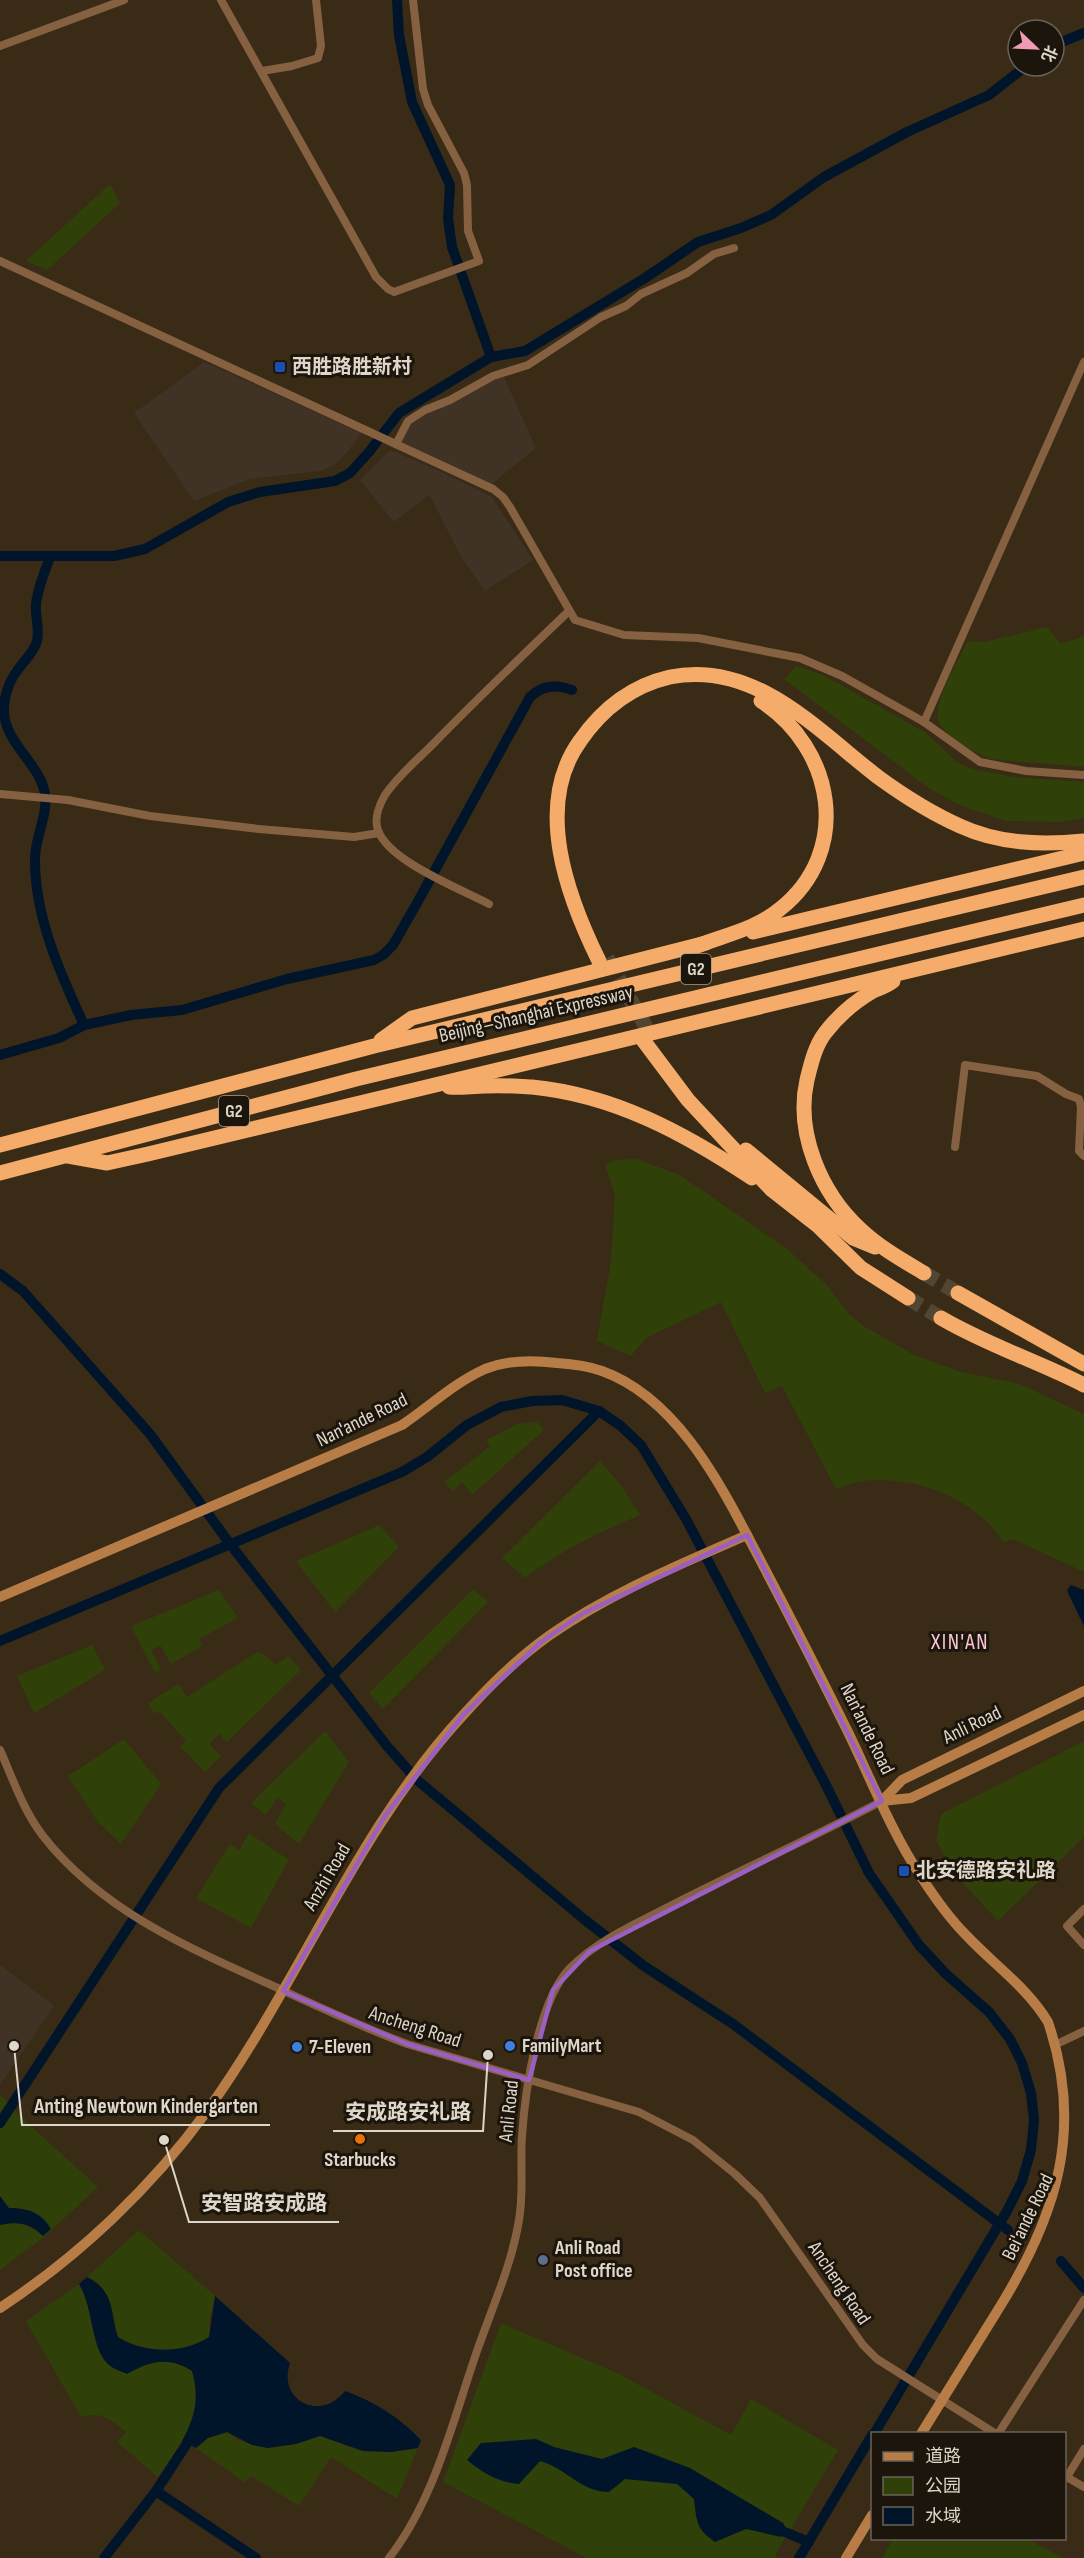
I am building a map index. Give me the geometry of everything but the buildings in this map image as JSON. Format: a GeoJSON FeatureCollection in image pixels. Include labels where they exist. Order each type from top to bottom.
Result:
{"type":"FeatureCollection","features":[{"type":"Feature","properties":{"kind":"highway"},"geometry":{"type":"LineString","coordinates":[[603,960],[571,868],[564,828],[568,787],[592,730],[609,717],[637,688],[681,675],[703,674],[745,682],[782,702],[878,776],[932,812],[961,827],[992,837],[1026,844],[1084,841]]}},
{"type":"Feature","properties":{"kind":"highway"},"geometry":{"type":"LineString","coordinates":[[625,700],[661,687],[703,682],[722,685],[760,699],[776,710],[803,739],[820,773],[826,804],[825,829],[814,865],[792,898],[769,918],[697,946]]}},
{"type":"Feature","properties":{"kind":"highway"},"geometry":{"type":"LineString","coordinates":[[374,1046],[412,1018],[571,976],[1084,853]]}},
{"type":"Feature","properties":{"kind":"highway","name":"Beijing–Shanghai Expressway"},"geometry":{"type":"LineString","coordinates":[[0,1145],[374,1046],[1077,878]]}},
{"type":"Feature","properties":{"kind":"highway","name":"Beijing–Shanghai Expressway"},"geometry":{"type":"LineString","coordinates":[[0,1173],[356,1079],[1084,905]]}},
{"type":"Feature","properties":{"kind":"highway"},"geometry":{"type":"LineString","coordinates":[[62,1156],[107,1163],[1084,929]]}},
{"type":"Feature","properties":{"kind":"highway"},"geometry":{"type":"LineString","coordinates":[[895,1256],[860,1228],[840,1206],[826,1185],[814,1161],[804,1111],[812,1060],[823,1036],[840,1015],[860,999],[891,984],[905,972]]}},
{"type":"Feature","properties":{"kind":"highway"},"geometry":{"type":"LineString","coordinates":[[771,1189],[688,1100],[648,1039],[736,1141],[853,1238],[895,1256],[924,1273]]}},
{"type":"Feature","properties":{"kind":"highway"},"geometry":{"type":"LineString","coordinates":[[428,1085],[455,1088],[488,1086],[533,1088],[559,1091],[611,1104],[685,1136],[771,1189],[817,1226],[861,1268],[908,1298]]}},
{"type":"Feature","properties":{"kind":"highway"},"geometry":{"type":"LineString","coordinates":[[958,1293],[1084,1364]]}},
{"type":"Feature","properties":{"kind":"highway"},"geometry":{"type":"LineString","coordinates":[[941,1318],[972,1336],[1040,1363],[1084,1385]]}},
{"type":"Feature","properties":{"kind":"street"},"geometry":{"type":"LineString","coordinates":[[0,46],[124,0]]}},
{"type":"Feature","properties":{"kind":"street"},"geometry":{"type":"LineString","coordinates":[[221,0],[376,277],[394,292],[479,261],[468,231],[467,185],[464,173],[442,134],[423,89],[413,0]]}},
{"type":"Feature","properties":{"kind":"street"},"geometry":{"type":"LineString","coordinates":[[262,71],[292,66],[318,58],[321,46],[316,0]]}},
{"type":"Feature","properties":{"kind":"street"},"geometry":{"type":"LineString","coordinates":[[394,443],[408,421],[425,410],[450,400],[503,372],[528,365],[601,318],[626,306],[641,294],[687,273],[714,254],[734,248]]}},
{"type":"Feature","properties":{"kind":"street"},"geometry":{"type":"LineString","coordinates":[[0,261],[365,429],[482,484],[503,497],[575,620],[624,635],[698,638],[800,658],[842,676],[924,722],[980,762],[1026,771],[1084,775]]}},
{"type":"Feature","properties":{"kind":"street"},"geometry":{"type":"LineString","coordinates":[[924,722],[986,587],[1084,362]]}},
{"type":"Feature","properties":{"kind":"street"},"geometry":{"type":"LineString","coordinates":[[489,904],[426,872],[388,848],[379,833],[376,822],[380,804],[394,784],[569,611]]}},
{"type":"Feature","properties":{"kind":"street"},"geometry":{"type":"LineString","coordinates":[[0,794],[59,799],[150,816],[259,829],[354,837],[379,833]]}},
{"type":"Feature","properties":{"kind":"street"},"geometry":{"type":"LineString","coordinates":[[955,1147],[965,1065],[1037,1076],[1066,1094],[1079,1099],[1081,1107],[1078,1151],[1084,1156]]}},
{"type":"Feature","properties":{"kind":"street","name":"Nan'ande Road"},"geometry":{"type":"LineString","coordinates":[[0,1597],[402,1425],[452,1386],[487,1369],[513,1362],[539,1361],[573,1364],[602,1371],[626,1383],[652,1402],[682,1431],[706,1462],[747,1535],[882,1801]]}},
{"type":"Feature","properties":{"kind":"street","name":"Anzhi Road"},"geometry":{"type":"LineString","coordinates":[[0,2308],[56,2266],[114,2217],[175,2152],[208,2110],[283,1991],[344,1880],[405,1786],[472,1706],[549,1635],[582,1614],[747,1535]]}},
{"type":"Feature","properties":{"kind":"street","name":"Anli Road"},"geometry":{"type":"LineString","coordinates":[[389,2558],[406,2536],[431,2481],[516,2237],[523,2193],[522,2138],[529,2080],[544,2015],[554,1990],[569,1969],[614,1935],[740,1870],[855,1816],[882,1801],[902,1780],[1084,1691]]}},
{"type":"Feature","properties":{"kind":"street","name":"Anli Road"},"geometry":{"type":"LineString","coordinates":[[882,1801],[911,1798],[1084,1715]]}},
{"type":"Feature","properties":{"kind":"street","name":"Ancheng Road"},"geometry":{"type":"LineString","coordinates":[[0,1750],[31,1818],[43,1835],[87,1883],[141,1921],[311,2005],[388,2037],[639,2112],[693,2140],[766,2206],[852,2332],[877,2359],[995,2432]]}},
{"type":"Feature","properties":{"kind":"street"},"geometry":{"type":"LineString","coordinates":[[882,1801],[914,1866],[941,1907],[965,1935],[1035,2002],[1059,2043],[1072,2083],[1076,2108]]}},
{"type":"Feature","properties":{"kind":"street"},"geometry":{"type":"LineString","coordinates":[[1084,1909],[1067,1926],[1084,1945]]}},
{"type":"Feature","properties":{"kind":"street"},"geometry":{"type":"LineString","coordinates":[[1059,2043],[1084,2031]]}},
{"type":"Feature","properties":{"kind":"street","name":"Bei'ande Road"},"geometry":{"type":"LineString","coordinates":[[922,2432],[1029,2260],[1057,2207],[1071,2166]]}},
{"type":"Feature","properties":{"kind":"street"},"geometry":{"type":"LineString","coordinates":[[998,2432],[1083,2301]]}},
{"type":"Feature","properties":{"kind":"street"},"geometry":{"type":"LineString","coordinates":[[1084,2449],[1066,2476],[1084,2487]]}},
{"type":"Feature","properties":{"kind":"street"},"geometry":{"type":"LineString","coordinates":[[846,2558],[871,2518]]}},
{"type":"Feature","properties":{"kind":"highlighted area"},"geometry":{"type":"Polygon","coordinates":[[[747,1535],[882,1801],[590,1951],[553,1990],[529,2080],[407,2044],[283,1991],[385,1816],[464,1714],[541,1642],[582,1614],[747,1535]]]}},
{"type":"Feature","properties":{"kind":"shaded area"},"geometry":{"type":"Polygon","coordinates":[[[204,362],[362,433],[333,466],[320,471],[250,479],[194,501],[134,413],[204,362]]]}},
{"type":"Feature","properties":{"kind":"shaded area"},"geometry":{"type":"Polygon","coordinates":[[[503,375],[536,448],[492,484],[402,442],[407,429],[418,418],[503,375]]]}},
{"type":"Feature","properties":{"kind":"shaded area"},"geometry":{"type":"Polygon","coordinates":[[[390,450],[442,472],[425,486],[430,494],[394,522],[360,480],[390,450]]]}},
{"type":"Feature","properties":{"kind":"shaded area"},"geometry":{"type":"Polygon","coordinates":[[[442,472],[492,497],[533,560],[485,591],[460,555],[425,486],[442,472]]]}},
{"type":"Feature","properties":{"kind":"shaded area"},"geometry":{"type":"Polygon","coordinates":[[[0,1965],[54,2006],[0,2085],[0,1965]]]}},
{"type":"Feature","properties":{"kind":"green space"},"geometry":{"type":"Polygon","coordinates":[[[110,184],[120,203],[47,270],[26,261],[110,184]]]}},
{"type":"Feature","properties":{"kind":"green space"},"geometry":{"type":"Polygon","coordinates":[[[1047,627],[1061,644],[1084,636],[1084,767],[990,759],[968,748],[946,732],[938,720],[939,703],[968,641],[984,642],[1047,627]]]}},
{"type":"Feature","properties":{"kind":"green space"},"geometry":{"type":"Polygon","coordinates":[[[796,666],[823,675],[926,733],[957,762],[971,769],[1014,777],[1084,782],[1084,818],[1060,822],[1007,821],[959,805],[927,787],[784,679],[796,666]]]}},
{"type":"Feature","properties":{"kind":"green space"},"geometry":{"type":"Polygon","coordinates":[[[636,1159],[680,1175],[787,1249],[826,1284],[849,1314],[865,1327],[914,1355],[961,1372],[1020,1384],[1084,1414],[1084,1572],[1013,1539],[1004,1543],[977,1513],[961,1502],[923,1486],[883,1480],[860,1482],[836,1489],[782,1386],[765,1393],[721,1302],[646,1338],[631,1356],[597,1341],[611,1261],[615,1194],[606,1164],[615,1160],[636,1159]]]}},
{"type":"Feature","properties":{"kind":"green space"},"geometry":{"type":"Polygon","coordinates":[[[537,1422],[544,1430],[473,1494],[462,1483],[453,1491],[444,1482],[490,1446],[486,1440],[518,1424],[537,1422]]]}},
{"type":"Feature","properties":{"kind":"green space"},"geometry":{"type":"Polygon","coordinates":[[[600,1461],[620,1484],[640,1515],[580,1543],[525,1578],[502,1558],[600,1461]]]}},
{"type":"Feature","properties":{"kind":"green space"},"geometry":{"type":"Polygon","coordinates":[[[379,1525],[399,1547],[335,1612],[296,1561],[379,1525]]]}},
{"type":"Feature","properties":{"kind":"green space"},"geometry":{"type":"Polygon","coordinates":[[[473,1589],[488,1602],[383,1709],[369,1693],[473,1589]]]}},
{"type":"Feature","properties":{"kind":"green space"},"geometry":{"type":"Polygon","coordinates":[[[219,1590],[238,1618],[199,1639],[202,1646],[171,1664],[160,1645],[151,1650],[161,1670],[155,1673],[131,1626],[219,1590]]]}},
{"type":"Feature","properties":{"kind":"green space"},"geometry":{"type":"Polygon","coordinates":[[[92,1645],[105,1670],[34,1713],[17,1676],[92,1645]]]}},
{"type":"Feature","properties":{"kind":"green space"},"geometry":{"type":"Polygon","coordinates":[[[257,1652],[276,1665],[288,1656],[301,1670],[227,1742],[219,1734],[209,1744],[221,1756],[205,1772],[181,1747],[186,1741],[159,1711],[154,1714],[148,1703],[178,1684],[187,1697],[257,1652]]]}},
{"type":"Feature","properties":{"kind":"green space"},"geometry":{"type":"Polygon","coordinates":[[[325,1731],[349,1762],[299,1844],[275,1824],[286,1804],[277,1798],[266,1815],[251,1803],[325,1731]]]}},
{"type":"Feature","properties":{"kind":"green space"},"geometry":{"type":"Polygon","coordinates":[[[124,1739],[161,1784],[121,1844],[98,1822],[68,1776],[124,1739]]]}},
{"type":"Feature","properties":{"kind":"green space"},"geometry":{"type":"Polygon","coordinates":[[[1084,1741],[1084,1837],[998,1921],[960,1880],[936,1841],[941,1814],[1084,1741]]]}},
{"type":"Feature","properties":{"kind":"green space"},"geometry":{"type":"Polygon","coordinates":[[[249,1833],[289,1860],[251,1928],[196,1898],[230,1844],[239,1850],[249,1833]]]}},
{"type":"Feature","properties":{"kind":"green space"},"geometry":{"type":"Polygon","coordinates":[[[0,2094],[24,2120],[98,2187],[44,2237],[0,2270],[0,2094]]]}},
{"type":"Feature","properties":{"kind":"green space"},"geometry":{"type":"Polygon","coordinates":[[[139,2230],[215,2296],[209,2323],[211,2334],[203,2342],[192,2347],[166,2350],[139,2346],[118,2337],[107,2296],[103,2289],[87,2277],[139,2230]]]}},
{"type":"Feature","properties":{"kind":"green space"},"geometry":{"type":"Polygon","coordinates":[[[79,2284],[89,2302],[107,2364],[127,2374],[160,2362],[175,2363],[192,2371],[195,2387],[193,2415],[183,2440],[158,2477],[117,2442],[126,2432],[120,2427],[100,2416],[81,2417],[26,2321],[79,2284]]]}},
{"type":"Feature","properties":{"kind":"green space"},"geometry":{"type":"Polygon","coordinates":[[[501,2323],[619,2374],[731,2435],[751,2399],[838,2450],[775,2555],[778,2558],[587,2558],[443,2482],[501,2323]]]}},
{"type":"Feature","properties":{"kind":"green space"},"geometry":{"type":"Polygon","coordinates":[[[227,2432],[238,2440],[268,2448],[296,2444],[320,2436],[363,2451],[391,2452],[418,2448],[397,2499],[331,2457],[299,2506],[251,2476],[244,2482],[196,2448],[208,2438],[227,2432]]]}},
{"type":"Feature","properties":{"kind":"green space"},"geometry":{"type":"Polygon","coordinates":[[[892,2540],[1029,2540],[1064,2558],[882,2558],[892,2540]]]}},
{"type":"Feature","properties":{"kind":"water"},"geometry":{"type":"Polygon","coordinates":[[[1071,1585],[1084,1590],[1084,1626],[1067,1590],[1071,1585]]]}},
{"type":"Feature","properties":{"kind":"water"},"geometry":{"type":"Polygon","coordinates":[[[0,2196],[9,2208],[33,2212],[51,2229],[43,2236],[23,2224],[0,2225],[0,2196]]]}},
{"type":"Feature","properties":{"kind":"water"},"geometry":{"type":"Polygon","coordinates":[[[87,2277],[103,2289],[107,2296],[118,2337],[128,2343],[151,2349],[187,2347],[209,2337],[215,2296],[290,2363],[288,2376],[290,2387],[295,2397],[303,2403],[313,2406],[324,2405],[335,2401],[345,2391],[376,2405],[404,2424],[421,2440],[418,2448],[391,2452],[363,2451],[320,2436],[296,2444],[268,2448],[252,2445],[227,2432],[208,2438],[196,2448],[182,2441],[195,2407],[196,2390],[192,2371],[175,2363],[160,2362],[127,2374],[108,2364],[97,2346],[84,2293],[79,2284],[87,2277]]]}},
{"type":"Feature","properties":{"kind":"water"},"geometry":{"type":"Polygon","coordinates":[[[536,2439],[554,2447],[602,2459],[634,2447],[690,2468],[783,2523],[786,2528],[781,2537],[746,2529],[715,2542],[698,2524],[694,2499],[677,2484],[625,2479],[609,2492],[599,2491],[540,2461],[519,2484],[491,2476],[467,2460],[481,2443],[536,2439]]]}},
{"type":"Feature","properties":{"kind":"waterway"},"geometry":{"type":"LineString","coordinates":[[397,0],[399,35],[412,102],[450,185],[448,219],[452,247],[491,357]]}},
{"type":"Feature","properties":{"kind":"waterway"},"geometry":{"type":"LineString","coordinates":[[1066,40],[1084,33]]}},
{"type":"Feature","properties":{"kind":"waterway"},"geometry":{"type":"LineString","coordinates":[[0,556],[114,556],[145,549],[228,502],[260,492],[335,481],[350,473],[399,413],[491,357],[525,351],[645,278],[698,242],[771,215],[824,177],[907,132],[989,95],[1011,78]]}},
{"type":"Feature","properties":{"kind":"waterway"},"geometry":{"type":"LineString","coordinates":[[50,557],[37,599],[37,641],[12,679],[6,694],[4,709],[9,732],[36,772],[45,794],[45,811],[35,853],[39,904],[58,966],[84,1025]]}},
{"type":"Feature","properties":{"kind":"waterway"},"geometry":{"type":"LineString","coordinates":[[0,1055],[59,1038],[84,1025],[131,1015],[182,1010],[287,979],[374,960],[383,955],[393,945],[417,903],[530,697],[550,687],[572,690]]}},
{"type":"Feature","properties":{"kind":"waterway"},"geometry":{"type":"LineString","coordinates":[[0,1274],[23,1291],[150,1434],[230,1544],[387,1746],[417,1780],[585,1920],[644,1966],[733,2024],[1008,2230]]}},
{"type":"Feature","properties":{"kind":"waterway"},"geometry":{"type":"LineString","coordinates":[[0,1641],[402,1472],[427,1457],[467,1425],[501,1407],[532,1401],[562,1400],[599,1411],[621,1426],[641,1445],[686,1519],[826,1785],[869,1873],[919,1945],[946,1974],[989,2012],[1010,2039],[1022,2063],[1031,2093],[1034,2120],[1031,2150],[1022,2181],[1007,2211],[875,2432]]}},
{"type":"Feature","properties":{"kind":"waterway"},"geometry":{"type":"LineString","coordinates":[[0,2123],[219,1788],[599,1411]]}},
{"type":"Feature","properties":{"kind":"waterway"},"geometry":{"type":"LineString","coordinates":[[1061,2261],[1084,2288]]}},
{"type":"Feature","properties":{"kind":"waterway"},"geometry":{"type":"LineString","coordinates":[[799,2558],[871,2437]]}},
{"type":"Feature","properties":{"kind":"waterway"},"geometry":{"type":"LineString","coordinates":[[104,2558],[156,2491],[186,2445]]}},
{"type":"Feature","properties":{"kind":"waterway"},"geometry":{"type":"LineString","coordinates":[[156,2491],[256,2558]]}},
{"type":"Feature","properties":{"kind":"waterway"},"geometry":{"type":"LineString","coordinates":[[780,2530],[809,2542]]}},
{"type":"Feature","properties":{"kind":"tunnel"},"geometry":{"type":"LineString","coordinates":[[607,958],[652,1038]]}},
{"type":"Feature","properties":{"kind":"tunnel"},"geometry":{"type":"LineString","coordinates":[[924,1273],[958,1293]]}},
{"type":"Feature","properties":{"kind":"tunnel"},"geometry":{"type":"LineString","coordinates":[[908,1298],[941,1318]]}},
{"type":"Feature","properties":{"kind":"place","name":"西胜路胜新村"},"geometry":{"type":"Point","coordinates":[280,367]}},
{"type":"Feature","properties":{"kind":"place","name":"北安德路安礼路"},"geometry":{"type":"Point","coordinates":[904,1871]}},
{"type":"Feature","properties":{"kind":"place","name":"Anting Newtown Kindergarten"},"geometry":{"type":"Point","coordinates":[14,2046]}},
{"type":"Feature","properties":{"kind":"place","name":"FamilyMart"},"geometry":{"type":"Point","coordinates":[510,2046]}},
{"type":"Feature","properties":{"kind":"place","name":"7-Eleven"},"geometry":{"type":"Point","coordinates":[297,2047]}},
{"type":"Feature","properties":{"kind":"place","name":"安成路安礼路"},"geometry":{"type":"Point","coordinates":[488,2055]}},
{"type":"Feature","properties":{"kind":"place","name":"Starbucks"},"geometry":{"type":"Point","coordinates":[360,2139]}},
{"type":"Feature","properties":{"kind":"place","name":"安智路安成路"},"geometry":{"type":"Point","coordinates":[164,2140]}},
{"type":"Feature","properties":{"kind":"place","name":"Anli Road Post office"},"geometry":{"type":"Point","coordinates":[543,2260]}},
{"type":"Feature","properties":{"kind":"district","name":"XIN'AN"},"geometry":{"type":"Point","coordinates":[960,1642]}}]}
